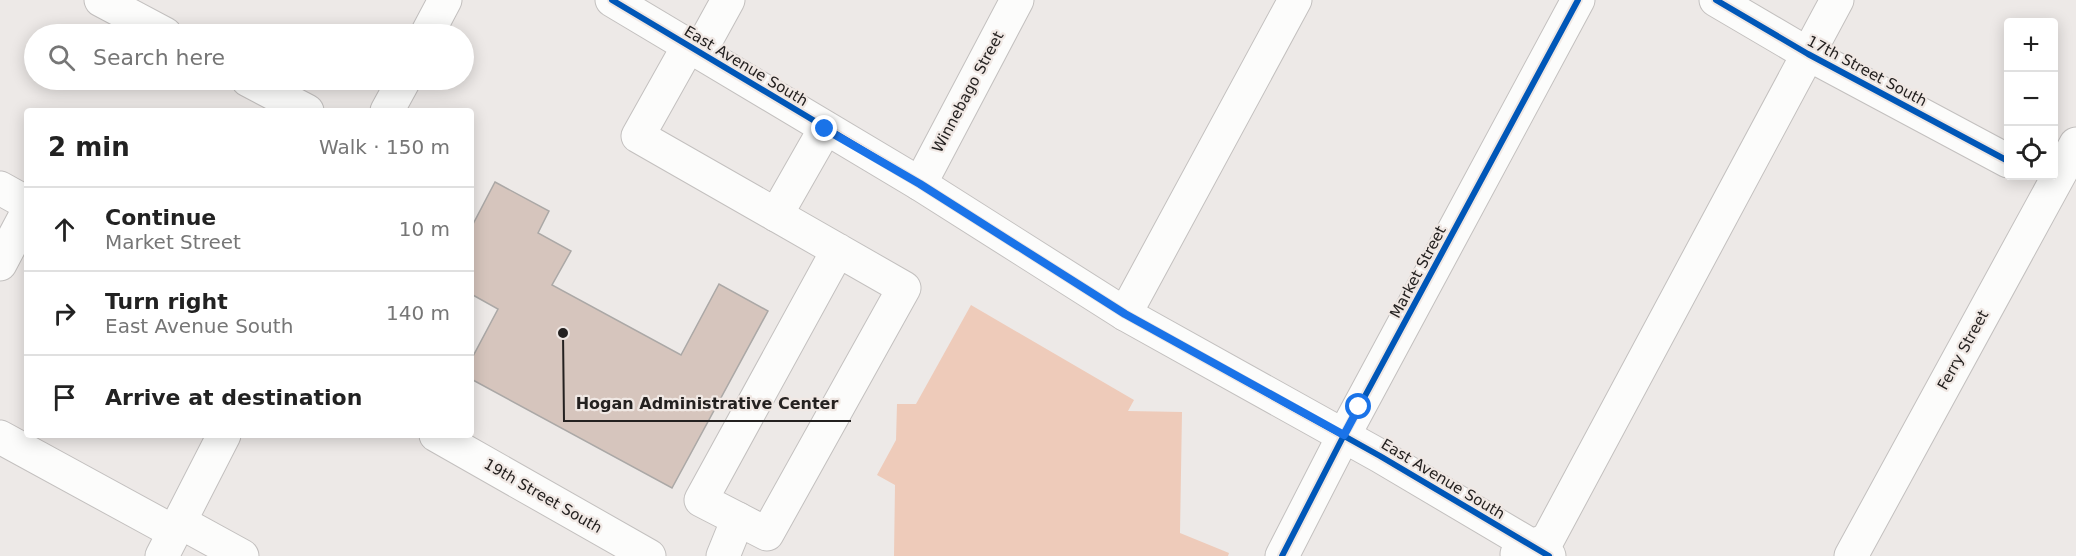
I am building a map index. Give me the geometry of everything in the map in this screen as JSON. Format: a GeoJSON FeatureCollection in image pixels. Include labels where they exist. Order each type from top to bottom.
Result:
{"type":"FeatureCollection","features":[{"type":"Feature","properties":{"kind":"street"},"geometry":{"type":"LineString","coordinates":[[101,0],[146,24]]}},
{"type":"Feature","properties":{"kind":"street"},"geometry":{"type":"LineString","coordinates":[[433,24],[446,0]]}},
{"type":"Feature","properties":{"kind":"street","name":"East Avenue South"},"geometry":{"type":"LineString","coordinates":[[612,0],[920,184],[1125,314],[1344,435],[1531,553]]}},
{"type":"Feature","properties":{"kind":"street"},"geometry":{"type":"LineString","coordinates":[[728,0],[694,48],[638,136],[838,250],[904,288],[767,534],[701,500],[838,250]]}},
{"type":"Feature","properties":{"kind":"street","name":"Winnebago Street"},"geometry":{"type":"LineString","coordinates":[[920,184],[1017,0]]}},
{"type":"Feature","properties":{"kind":"street"},"geometry":{"type":"LineString","coordinates":[[1125,314],[1295,0]]}},
{"type":"Feature","properties":{"kind":"street","name":"Market Street"},"geometry":{"type":"LineString","coordinates":[[1282,556],[1344,435],[1578,0]]}},
{"type":"Feature","properties":{"kind":"street","name":"17th Street South"},"geometry":{"type":"LineString","coordinates":[[1716,0],[1808,54],[2004,159]]}},
{"type":"Feature","properties":{"kind":"street"},"geometry":{"type":"LineString","coordinates":[[1531,553],[1548,538],[1837,0]]}},
{"type":"Feature","properties":{"kind":"street"},"geometry":{"type":"LineString","coordinates":[[267,90],[301,108]]}},
{"type":"Feature","properties":{"kind":"street"},"geometry":{"type":"LineString","coordinates":[[389,108],[399,90]]}},
{"type":"Feature","properties":{"kind":"street"},"geometry":{"type":"LineString","coordinates":[[776,215],[825,129]]}},
{"type":"Feature","properties":{"kind":"street","name":"Ferry Street"},"geometry":{"type":"LineString","coordinates":[[1851,556],[2076,144]]}},
{"type":"Feature","properties":{"kind":"street"},"geometry":{"type":"LineString","coordinates":[[0,188],[24,201]]}},
{"type":"Feature","properties":{"kind":"street"},"geometry":{"type":"LineString","coordinates":[[0,264],[24,219]]}},
{"type":"Feature","properties":{"kind":"street"},"geometry":{"type":"LineString","coordinates":[[0,437],[172,536],[242,556]]}},
{"type":"Feature","properties":{"kind":"street"},"geometry":{"type":"LineString","coordinates":[[172,536],[222,438]]}},
{"type":"Feature","properties":{"kind":"street","name":"19th Street South"},"geometry":{"type":"LineString","coordinates":[[441,438],[649,556]]}},
{"type":"Feature","properties":{"kind":"street"},"geometry":{"type":"LineString","coordinates":[[723,556],[738,519]]}},
{"type":"Feature","properties":{"kind":"shaded area"},"geometry":{"type":"Polygon","coordinates":[[[971,305],[1134,400],[1128,411],[1182,412],[1180,533],[1229,553],[1228,556],[894,556],[895,485],[877,475],[896,440],[897,404],[916,404],[971,305]]]}},
{"type":"Feature","properties":{"kind":"building"},"geometry":{"type":"Polygon","coordinates":[[[495,182],[549,211],[538,233],[571,251],[552,285],[681,355],[719,284],[768,311],[672,488],[474,381],[474,354],[498,309],[474,296],[474,222],[495,182]]]}},
{"type":"Feature","properties":{"kind":"cycle path"},"geometry":{"type":"LineString","coordinates":[[612,0],[920,184],[1125,314],[1380,456],[1549,556]]}},
{"type":"Feature","properties":{"kind":"cycle path"},"geometry":{"type":"LineString","coordinates":[[1282,556],[1344,435],[1578,0]]}},
{"type":"Feature","properties":{"kind":"cycle path"},"geometry":{"type":"LineString","coordinates":[[1716,0],[1808,54],[2004,159]]}},
{"type":"Feature","properties":{"kind":"place","name":"Hogan Administrative Center"},"geometry":{"type":"Point","coordinates":[563,333]}},
{"type":"Feature","properties":{"kind":"route"},"geometry":{"type":"LineString","coordinates":[[825,129],[920,184],[1125,314],[1344,435],[1359,407]]}}]}
